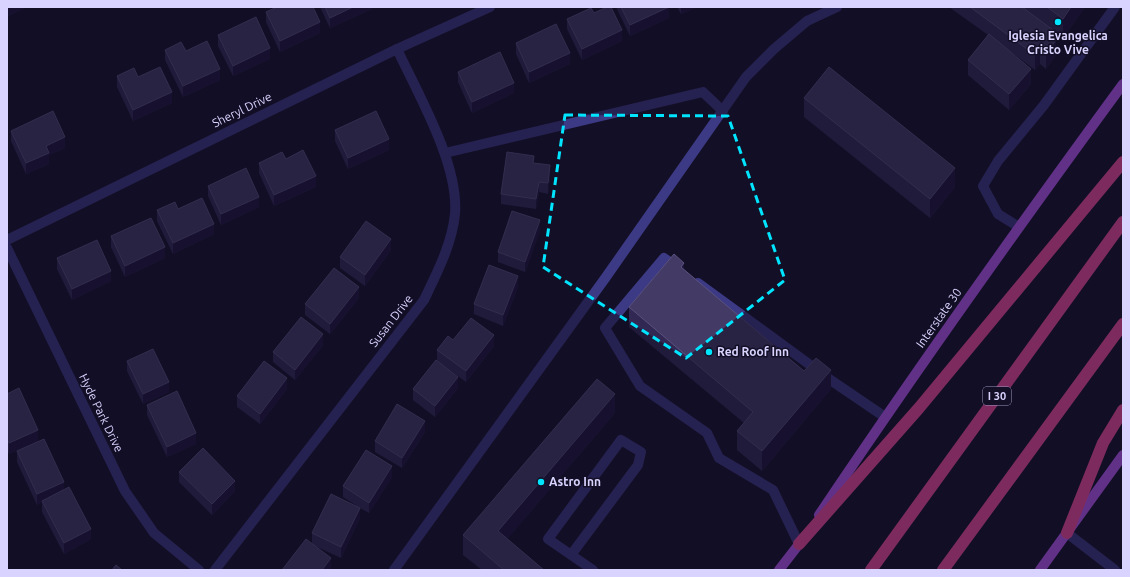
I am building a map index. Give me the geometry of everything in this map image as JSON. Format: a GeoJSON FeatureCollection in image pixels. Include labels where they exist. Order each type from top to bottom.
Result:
{"type":"FeatureCollection","features":[{"type":"Feature","properties":{"kind":"highway"},"geometry":{"type":"LineString","coordinates":[[799,544],[920,408],[1123,162]]}},
{"type":"Feature","properties":{"kind":"highway","name":"I 30"},"geometry":{"type":"LineString","coordinates":[[871,570],[1123,222]]}},
{"type":"Feature","properties":{"kind":"highway"},"geometry":{"type":"LineString","coordinates":[[943,570],[1123,324]]}},
{"type":"Feature","properties":{"kind":"highway"},"geometry":{"type":"LineString","coordinates":[[1067,533],[1103,443],[1123,410]]}},
{"type":"Feature","properties":{"kind":"main road","name":"Interstate 30"},"geometry":{"type":"LineString","coordinates":[[779,570],[799,544],[885,417],[1123,84]]}},
{"type":"Feature","properties":{"kind":"main road"},"geometry":{"type":"LineString","coordinates":[[1040,570],[1123,455]]}},
{"type":"Feature","properties":{"kind":"street","name":"Sheryl Drive"},"geometry":{"type":"LineString","coordinates":[[7,240],[397,49],[490,7]]}},
{"type":"Feature","properties":{"kind":"street"},"geometry":{"type":"LineString","coordinates":[[394,570],[606,277],[746,77],[774,49],[807,21],[838,7]]}},
{"type":"Feature","properties":{"kind":"street"},"geometry":{"type":"LineString","coordinates":[[1019,228],[998,214],[983,186],[998,161],[1044,105],[1115,7]]}},
{"type":"Feature","properties":{"kind":"street","name":"Susan Drive"},"geometry":{"type":"LineString","coordinates":[[214,570],[424,300],[443,261],[455,216],[455,200],[445,153],[397,49]]}},
{"type":"Feature","properties":{"kind":"street"},"geometry":{"type":"LineString","coordinates":[[445,153],[702,92],[723,111]]}},
{"type":"Feature","properties":{"kind":"street","name":"Hyde Park Drive"},"geometry":{"type":"LineString","coordinates":[[7,248],[125,491],[154,533],[199,570]]}},
{"type":"Feature","properties":{"kind":"street"},"geometry":{"type":"LineString","coordinates":[[799,544],[773,490],[719,458],[707,433],[640,386],[605,328],[664,258],[832,381],[885,417]]}},
{"type":"Feature","properties":{"kind":"street"},"geometry":{"type":"LineString","coordinates":[[571,554],[638,465],[641,452],[621,440],[548,539],[593,570]]}},
{"type":"Feature","properties":{"kind":"street"},"geometry":{"type":"LineString","coordinates":[[1067,533],[1115,570]]}},
{"type":"Feature","properties":{"kind":"highlighted area"},"geometry":{"type":"Polygon","coordinates":[[[565,115],[728,116],[785,280],[686,358],[543,267],[565,115]]]}},
{"type":"Feature","properties":{"kind":"building"},"geometry":{"type":"Polygon","coordinates":[[[277,7],[313,7],[320,22],[280,41],[266,12],[277,7]]]}},
{"type":"Feature","properties":{"kind":"building"},"geometry":{"type":"Polygon","coordinates":[[[325,7],[353,7],[330,18],[325,7]]]}},
{"type":"Feature","properties":{"kind":"building"},"geometry":{"type":"Polygon","coordinates":[[[607,7],[611,7],[622,30],[582,49],[567,19],[591,8],[594,13],[607,7]]]}},
{"type":"Feature","properties":{"kind":"building"},"geometry":{"type":"Polygon","coordinates":[[[621,7],[669,7],[630,25],[621,7]]]}},
{"type":"Feature","properties":{"kind":"building"},"geometry":{"type":"Polygon","coordinates":[[[970,7],[1022,7],[1053,30],[1050,35],[1056,40],[1046,54],[1040,49],[1035,55],[970,7]]]}},
{"type":"Feature","properties":{"kind":"building"},"geometry":{"type":"Polygon","coordinates":[[[1047,7],[1071,7],[1063,19],[1047,7]]]}},
{"type":"Feature","properties":{"kind":"building"},"geometry":{"type":"Polygon","coordinates":[[[256,17],[270,48],[233,66],[218,35],[256,17]]]}},
{"type":"Feature","properties":{"kind":"building"},"geometry":{"type":"Polygon","coordinates":[[[556,24],[570,53],[529,72],[516,43],[556,24]]]}},
{"type":"Feature","properties":{"kind":"building"},"geometry":{"type":"Polygon","coordinates":[[[989,34],[1031,69],[1009,94],[968,60],[989,34]]]}},
{"type":"Feature","properties":{"kind":"building"},"geometry":{"type":"Polygon","coordinates":[[[207,41],[220,69],[183,86],[165,50],[181,42],[186,51],[207,41]]]}},
{"type":"Feature","properties":{"kind":"building"},"geometry":{"type":"Polygon","coordinates":[[[500,52],[514,83],[472,102],[458,72],[500,52]]]}},
{"type":"Feature","properties":{"kind":"building"},"geometry":{"type":"Polygon","coordinates":[[[160,67],[172,92],[133,110],[117,76],[134,68],[138,77],[160,67]]]}},
{"type":"Feature","properties":{"kind":"building"},"geometry":{"type":"Polygon","coordinates":[[[829,67],[955,168],[930,199],[804,98],[829,67]]]}},
{"type":"Feature","properties":{"kind":"building"},"geometry":{"type":"Polygon","coordinates":[[[53,111],[65,137],[46,146],[49,153],[26,163],[11,131],[53,111]]]}},
{"type":"Feature","properties":{"kind":"building"},"geometry":{"type":"Polygon","coordinates":[[[376,111],[389,139],[348,158],[335,130],[376,111]]]}},
{"type":"Feature","properties":{"kind":"building"},"geometry":{"type":"Polygon","coordinates":[[[303,150],[316,176],[274,195],[259,163],[282,152],[286,159],[303,150]]]}},
{"type":"Feature","properties":{"kind":"building"},"geometry":{"type":"Polygon","coordinates":[[[507,152],[534,156],[533,163],[550,165],[548,183],[539,182],[536,199],[501,194],[507,152]]]}},
{"type":"Feature","properties":{"kind":"building"},"geometry":{"type":"Polygon","coordinates":[[[246,168],[259,197],[221,214],[208,186],[246,168]]]}},
{"type":"Feature","properties":{"kind":"building"},"geometry":{"type":"Polygon","coordinates":[[[202,198],[214,224],[173,243],[157,210],[175,202],[178,209],[202,198]]]}},
{"type":"Feature","properties":{"kind":"building"},"geometry":{"type":"Polygon","coordinates":[[[512,211],[540,220],[525,262],[498,252],[512,211]]]}},
{"type":"Feature","properties":{"kind":"building"},"geometry":{"type":"Polygon","coordinates":[[[151,218],[165,247],[125,266],[111,236],[151,218]]]}},
{"type":"Feature","properties":{"kind":"building"},"geometry":{"type":"Polygon","coordinates":[[[366,221],[391,239],[365,275],[340,257],[366,221]]]}},
{"type":"Feature","properties":{"kind":"building"},"geometry":{"type":"Polygon","coordinates":[[[97,240],[111,271],[72,289],[57,258],[97,240]]]}},
{"type":"Feature","properties":{"kind":"building","name":"Red Roof Inn"},"geometry":{"type":"Polygon","coordinates":[[[674,254],[684,263],[681,267],[804,371],[816,358],[831,370],[762,451],[737,431],[753,412],[629,307],[674,254]]]}},
{"type":"Feature","properties":{"kind":"building"},"geometry":{"type":"Polygon","coordinates":[[[489,265],[518,276],[503,315],[474,304],[489,265]]]}},
{"type":"Feature","properties":{"kind":"building"},"geometry":{"type":"Polygon","coordinates":[[[334,268],[359,287],[330,324],[305,304],[334,268]]]}},
{"type":"Feature","properties":{"kind":"building"},"geometry":{"type":"Polygon","coordinates":[[[301,317],[323,334],[295,370],[273,352],[301,317]]]}},
{"type":"Feature","properties":{"kind":"building"},"geometry":{"type":"Polygon","coordinates":[[[471,318],[494,335],[466,371],[437,350],[448,336],[453,340],[471,318]]]}},
{"type":"Feature","properties":{"kind":"building"},"geometry":{"type":"Polygon","coordinates":[[[153,349],[169,382],[143,394],[127,361],[153,349]]]}},
{"type":"Feature","properties":{"kind":"building"},"geometry":{"type":"Polygon","coordinates":[[[436,360],[458,377],[435,406],[413,389],[436,360]]]}},
{"type":"Feature","properties":{"kind":"building"},"geometry":{"type":"Polygon","coordinates":[[[264,361],[287,378],[260,414],[237,396],[264,361]]]}},
{"type":"Feature","properties":{"kind":"building"},"geometry":{"type":"Polygon","coordinates":[[[597,379],[615,394],[498,531],[544,570],[504,570],[463,535],[597,379]]]}},
{"type":"Feature","properties":{"kind":"building"},"geometry":{"type":"Polygon","coordinates":[[[19,388],[38,430],[9,443],[7,438],[7,394],[19,388]]]}},
{"type":"Feature","properties":{"kind":"building"},"geometry":{"type":"Polygon","coordinates":[[[177,391],[196,433],[167,447],[147,405],[177,391]]]}},
{"type":"Feature","properties":{"kind":"building"},"geometry":{"type":"Polygon","coordinates":[[[397,404],[425,421],[402,458],[375,441],[397,404]]]}},
{"type":"Feature","properties":{"kind":"building"},"geometry":{"type":"Polygon","coordinates":[[[44,439],[64,482],[37,494],[17,451],[44,439]]]}},
{"type":"Feature","properties":{"kind":"building"},"geometry":{"type":"Polygon","coordinates":[[[203,448],[235,481],[212,504],[179,472],[203,448]]]}},
{"type":"Feature","properties":{"kind":"building"},"geometry":{"type":"Polygon","coordinates":[[[366,450],[392,466],[369,503],[343,486],[366,450]]]}},
{"type":"Feature","properties":{"kind":"building"},"geometry":{"type":"Polygon","coordinates":[[[69,487],[91,529],[64,543],[42,501],[69,487]]]}},
{"type":"Feature","properties":{"kind":"building"},"geometry":{"type":"Polygon","coordinates":[[[331,494],[360,508],[341,547],[312,533],[331,494]]]}},
{"type":"Feature","properties":{"kind":"building"},"geometry":{"type":"Polygon","coordinates":[[[306,539],[331,558],[322,570],[282,570],[306,539]]]}},
{"type":"Feature","properties":{"kind":"building"},"geometry":{"type":"Polygon","coordinates":[[[116,565],[122,570],[112,570],[116,565]]]}},
{"type":"Feature","properties":{"kind":"place","name":"Iglesia Evangelica Cristo Vive"},"geometry":{"type":"Point","coordinates":[1058,22]}},
{"type":"Feature","properties":{"kind":"place","name":"Red Roof Inn"},"geometry":{"type":"Point","coordinates":[709,352]}},
{"type":"Feature","properties":{"kind":"place","name":"Astro Inn"},"geometry":{"type":"Point","coordinates":[541,482]}}]}
